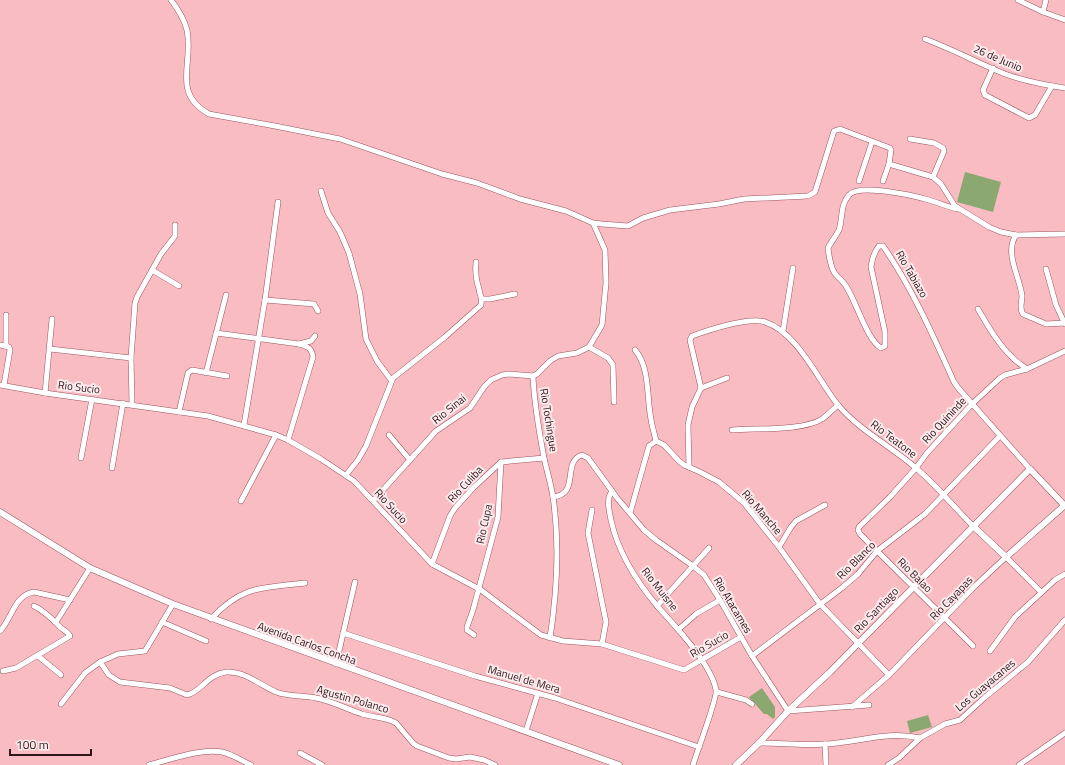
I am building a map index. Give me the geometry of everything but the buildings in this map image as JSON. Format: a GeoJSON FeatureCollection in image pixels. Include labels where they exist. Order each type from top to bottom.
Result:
{"type":"FeatureCollection","features":[{"type":"Feature","properties":{"kind":"street"},"geometry":{"type":"LineString","coordinates":[[171,0],[179,12],[187,30],[186,83],[188,94],[193,102],[208,114],[340,139],[442,174],[478,183],[520,199],[566,211],[593,223],[628,226],[643,218],[670,210],[744,199],[808,196],[814,192],[834,131],[840,129],[890,148],[889,164],[883,181]]}},
{"type":"Feature","properties":{"kind":"street"},"geometry":{"type":"LineString","coordinates":[[1018,0],[1043,12],[1065,20]]}},
{"type":"Feature","properties":{"kind":"street"},"geometry":{"type":"LineString","coordinates":[[1043,12],[1046,0]]}},
{"type":"Feature","properties":{"kind":"street","name":"26 de Junio"},"geometry":{"type":"LineString","coordinates":[[925,39],[945,46],[1004,74],[1032,82],[1065,88]]}},
{"type":"Feature","properties":{"kind":"street"},"geometry":{"type":"LineString","coordinates":[[993,68],[983,90],[985,95],[1029,118],[1035,115],[1052,86]]}},
{"type":"Feature","properties":{"kind":"street"},"geometry":{"type":"LineString","coordinates":[[910,139],[934,143],[944,148],[944,152],[933,177]]}},
{"type":"Feature","properties":{"kind":"street"},"geometry":{"type":"LineString","coordinates":[[859,181],[872,142]]}},
{"type":"Feature","properties":{"kind":"street"},"geometry":{"type":"LineString","coordinates":[[889,164],[933,177],[941,184],[953,204],[1001,232],[1016,235],[1065,234]]}},
{"type":"Feature","properties":{"kind":"street","name":"Rio Tabiazo"},"geometry":{"type":"LineString","coordinates":[[961,210],[945,207],[928,200],[902,194],[865,189],[854,191],[849,194],[841,212],[839,229],[828,248],[831,264],[834,272],[846,286],[875,342],[881,348],[885,346],[885,332],[871,267],[872,259],[876,250],[879,246],[883,246],[932,330],[954,382],[1000,436],[1065,506]]}},
{"type":"Feature","properties":{"kind":"street"},"geometry":{"type":"LineString","coordinates":[[322,191],[328,213],[340,232],[349,253],[360,294],[366,339],[377,361],[391,380]]}},
{"type":"Feature","properties":{"kind":"street"},"geometry":{"type":"LineString","coordinates":[[244,425],[265,300],[278,202]]}},
{"type":"Feature","properties":{"kind":"street"},"geometry":{"type":"LineString","coordinates":[[593,223],[605,250],[606,283],[602,325],[589,347],[608,358],[613,365],[614,402]]}},
{"type":"Feature","properties":{"kind":"street"},"geometry":{"type":"LineString","coordinates":[[132,404],[131,358],[135,303],[161,254],[175,236],[175,225]]}},
{"type":"Feature","properties":{"kind":"street"},"geometry":{"type":"LineString","coordinates":[[1016,235],[1012,245],[1012,256],[1022,297],[1021,311],[1023,314],[1046,324],[1065,324],[1056,305],[1046,269]]}},
{"type":"Feature","properties":{"kind":"street"},"geometry":{"type":"LineString","coordinates":[[346,475],[358,460],[373,432],[391,380],[478,310],[482,299],[476,278],[476,262]]}},
{"type":"Feature","properties":{"kind":"street"},"geometry":{"type":"LineString","coordinates":[[783,331],[793,268]]}},
{"type":"Feature","properties":{"kind":"street"},"geometry":{"type":"LineString","coordinates":[[152,270],[179,286]]}},
{"type":"Feature","properties":{"kind":"street"},"geometry":{"type":"LineString","coordinates":[[482,299],[515,294]]}},
{"type":"Feature","properties":{"kind":"street"},"geometry":{"type":"LineString","coordinates":[[206,373],[226,295]]}},
{"type":"Feature","properties":{"kind":"street"},"geometry":{"type":"LineString","coordinates":[[265,300],[314,304],[318,310]]}},
{"type":"Feature","properties":{"kind":"street"},"geometry":{"type":"LineString","coordinates":[[978,309],[1011,357],[1027,369]]}},
{"type":"Feature","properties":{"kind":"street"},"geometry":{"type":"LineString","coordinates":[[6,315],[6,346]]}},
{"type":"Feature","properties":{"kind":"street"},"geometry":{"type":"LineString","coordinates":[[45,393],[52,319]]}},
{"type":"Feature","properties":{"kind":"street","name":"Rio Teatone"},"geometry":{"type":"LineString","coordinates":[[702,388],[690,340],[692,336],[745,321],[766,322],[783,331],[803,355],[838,404],[854,421],[916,468],[973,526],[1042,592]]}},
{"type":"Feature","properties":{"kind":"street"},"geometry":{"type":"LineString","coordinates":[[216,333],[299,344],[309,347],[312,351],[313,357],[288,440]]}},
{"type":"Feature","properties":{"kind":"street"},"geometry":{"type":"LineString","coordinates":[[299,344],[311,341],[315,336]]}},
{"type":"Feature","properties":{"kind":"street"},"geometry":{"type":"LineString","coordinates":[[0,345],[9,347],[10,350],[2,385]]}},
{"type":"Feature","properties":{"kind":"street","name":"Rio Tochingue"},"geometry":{"type":"LineString","coordinates":[[550,638],[556,586],[557,541],[553,497],[544,458],[537,415],[533,376],[558,356],[577,353],[589,347]]}},
{"type":"Feature","properties":{"kind":"street"},"geometry":{"type":"LineString","coordinates":[[50,349],[131,358]]}},
{"type":"Feature","properties":{"kind":"street"},"geometry":{"type":"LineString","coordinates":[[630,513],[648,450],[652,443],[656,441],[650,416],[643,361],[635,350]]}},
{"type":"Feature","properties":{"kind":"street","name":"Rio Quininde"},"geometry":{"type":"LineString","coordinates":[[860,534],[858,530],[859,527],[890,497],[916,468],[927,453],[972,404],[1000,378],[1005,375],[1027,369],[1065,351]]}},
{"type":"Feature","properties":{"kind":"street"},"geometry":{"type":"LineString","coordinates":[[179,412],[188,373],[192,370],[227,376]]}},
{"type":"Feature","properties":{"kind":"street","name":"Rio Sinai"},"geometry":{"type":"LineString","coordinates":[[373,501],[436,431],[470,408],[491,380],[502,375],[509,374],[533,376]]}},
{"type":"Feature","properties":{"kind":"street"},"geometry":{"type":"LineString","coordinates":[[689,467],[688,425],[692,407],[702,388],[727,378]]}},
{"type":"Feature","properties":{"kind":"street","name":"Rio Sucio"},"geometry":{"type":"LineString","coordinates":[[2,385],[45,393],[132,404],[208,416],[244,425],[288,440],[354,481],[432,564],[479,589],[541,635],[563,641],[602,644],[684,670],[741,637]]}},
{"type":"Feature","properties":{"kind":"street"},"geometry":{"type":"LineString","coordinates":[[81,458],[92,399]]}},
{"type":"Feature","properties":{"kind":"street"},"geometry":{"type":"LineString","coordinates":[[112,468],[123,403]]}},
{"type":"Feature","properties":{"kind":"street"},"geometry":{"type":"LineString","coordinates":[[732,430],[791,427],[808,424],[822,419],[838,404]]}},
{"type":"Feature","properties":{"kind":"street"},"geometry":{"type":"LineString","coordinates":[[241,501],[276,435]]}},
{"type":"Feature","properties":{"kind":"street"},"geometry":{"type":"LineString","coordinates":[[389,435],[410,460]]}},
{"type":"Feature","properties":{"kind":"street","name":"Rio Blanco"},"geometry":{"type":"LineString","coordinates":[[752,656],[858,574],[877,551],[925,514],[944,496],[1000,436]]}},
{"type":"Feature","properties":{"kind":"street","name":"Rio Manche"},"geometry":{"type":"LineString","coordinates":[[656,441],[664,445],[679,461],[718,482],[744,503],[779,547],[820,604],[889,675]]}},
{"type":"Feature","properties":{"kind":"street","name":"Rio Atacames"},"geometry":{"type":"LineString","coordinates":[[553,497],[562,495],[569,486],[573,461],[575,458],[582,455],[591,460],[612,491],[644,530],[704,575],[752,656],[788,711]]}},
{"type":"Feature","properties":{"kind":"street"},"geometry":{"type":"LineString","coordinates":[[501,462],[544,458]]}},
{"type":"Feature","properties":{"kind":"street","name":"Rio Culiba"},"geometry":{"type":"LineString","coordinates":[[432,564],[446,525],[455,508],[473,488],[501,462]]}},
{"type":"Feature","properties":{"kind":"street","name":"Rio Cupa"},"geometry":{"type":"LineString","coordinates":[[474,635],[467,630],[467,627],[479,589],[498,517],[501,462]]}},
{"type":"Feature","properties":{"kind":"street","name":"Rio Santiago"},"geometry":{"type":"LineString","coordinates":[[736,765],[1030,469]]}},
{"type":"Feature","properties":{"kind":"street","name":"Rio Muisne"},"geometry":{"type":"LineString","coordinates":[[612,491],[608,499],[610,515],[614,534],[622,556],[657,606],[694,647],[713,679],[717,692]]}},
{"type":"Feature","properties":{"kind":"street"},"geometry":{"type":"LineString","coordinates":[[779,547],[796,521],[825,505]]}},
{"type":"Feature","properties":{"kind":"street","name":"Rio Cayapas"},"geometry":{"type":"LineString","coordinates":[[852,707],[889,675],[975,586],[1065,506]]}},
{"type":"Feature","properties":{"kind":"street"},"geometry":{"type":"LineString","coordinates":[[592,510],[588,533],[606,622],[602,644]]}},
{"type":"Feature","properties":{"kind":"street","name":"Avenida Carlos Concha"},"geometry":{"type":"LineString","coordinates":[[0,512],[90,568],[173,604],[211,619],[619,765]]}},
{"type":"Feature","properties":{"kind":"street","name":"Rio Balao"},"geometry":{"type":"LineString","coordinates":[[860,534],[973,646]]}},
{"type":"Feature","properties":{"kind":"street"},"geometry":{"type":"LineString","coordinates":[[657,606],[709,548]]}},
{"type":"Feature","properties":{"kind":"street"},"geometry":{"type":"LineString","coordinates":[[56,622],[90,568]]}},
{"type":"Feature","properties":{"kind":"street"},"geometry":{"type":"LineString","coordinates":[[990,652],[1015,617],[1055,580],[1065,574]]}},
{"type":"Feature","properties":{"kind":"street"},"geometry":{"type":"LineString","coordinates":[[336,664],[355,582]]}},
{"type":"Feature","properties":{"kind":"street"},"geometry":{"type":"LineString","coordinates":[[211,619],[232,600],[245,592],[256,588],[305,583]]}},
{"type":"Feature","properties":{"kind":"street"},"geometry":{"type":"LineString","coordinates":[[0,631],[5,626],[17,603],[29,593],[34,592],[70,600]]}},
{"type":"Feature","properties":{"kind":"street"},"geometry":{"type":"LineString","coordinates":[[679,629],[696,614],[720,600]]}},
{"type":"Feature","properties":{"kind":"street"},"geometry":{"type":"LineString","coordinates":[[61,704],[85,673],[100,662],[118,654],[145,651],[173,604]]}},
{"type":"Feature","properties":{"kind":"street"},"geometry":{"type":"LineString","coordinates":[[3,671],[16,668],[70,636],[69,633],[62,629],[47,613],[34,606]]}},
{"type":"Feature","properties":{"kind":"street","name":"Los Guayacanes"},"geometry":{"type":"LineString","coordinates":[[888,765],[899,758],[920,738],[945,724],[960,720],[1028,662],[1065,620]]}},
{"type":"Feature","properties":{"kind":"street"},"geometry":{"type":"LineString","coordinates":[[162,622],[206,641]]}},
{"type":"Feature","properties":{"kind":"street","name":"Manuel de Mera"},"geometry":{"type":"LineString","coordinates":[[343,633],[475,676],[538,693],[699,747]]}},
{"type":"Feature","properties":{"kind":"street"},"geometry":{"type":"LineString","coordinates":[[38,656],[61,675]]}},
{"type":"Feature","properties":{"kind":"street","name":"Agustin Polanco"},"geometry":{"type":"LineString","coordinates":[[100,662],[109,675],[120,682],[170,688],[187,695],[215,675],[234,672],[253,679],[282,694],[316,698],[361,713],[392,721],[396,723],[415,744],[449,758],[456,759],[470,757],[484,760],[495,765]]}},
{"type":"Feature","properties":{"kind":"street"},"geometry":{"type":"LineString","coordinates":[[693,765],[717,692],[746,700],[752,704]]}},
{"type":"Feature","properties":{"kind":"street"},"geometry":{"type":"LineString","coordinates":[[526,731],[538,693]]}},
{"type":"Feature","properties":{"kind":"street"},"geometry":{"type":"LineString","coordinates":[[788,711],[869,705]]}},
{"type":"Feature","properties":{"kind":"street"},"geometry":{"type":"LineString","coordinates":[[1019,765],[1065,733]]}},
{"type":"Feature","properties":{"kind":"street"},"geometry":{"type":"LineString","coordinates":[[759,743],[825,744],[893,734],[920,738]]}},
{"type":"Feature","properties":{"kind":"street"},"geometry":{"type":"LineString","coordinates":[[825,744],[826,765]]}},
{"type":"Feature","properties":{"kind":"street"},"geometry":{"type":"LineString","coordinates":[[149,765],[192,754],[215,752],[224,753],[250,765]]}},
{"type":"Feature","properties":{"kind":"street"},"geometry":{"type":"LineString","coordinates":[[300,753],[322,765]]}},
{"type":"Feature","properties":{"kind":"green space"},"geometry":{"type":"Polygon","coordinates":[[[965,172],[1001,182],[993,212],[957,202],[965,172]]]}},
{"type":"Feature","properties":{"kind":"green space"},"geometry":{"type":"Polygon","coordinates":[[[762,688],[775,707],[775,717],[773,719],[767,714],[764,714],[749,697],[762,688]]]}},
{"type":"Feature","properties":{"kind":"green space"},"geometry":{"type":"Polygon","coordinates":[[[928,715],[932,727],[910,733],[907,721],[928,715]]]}}]}
